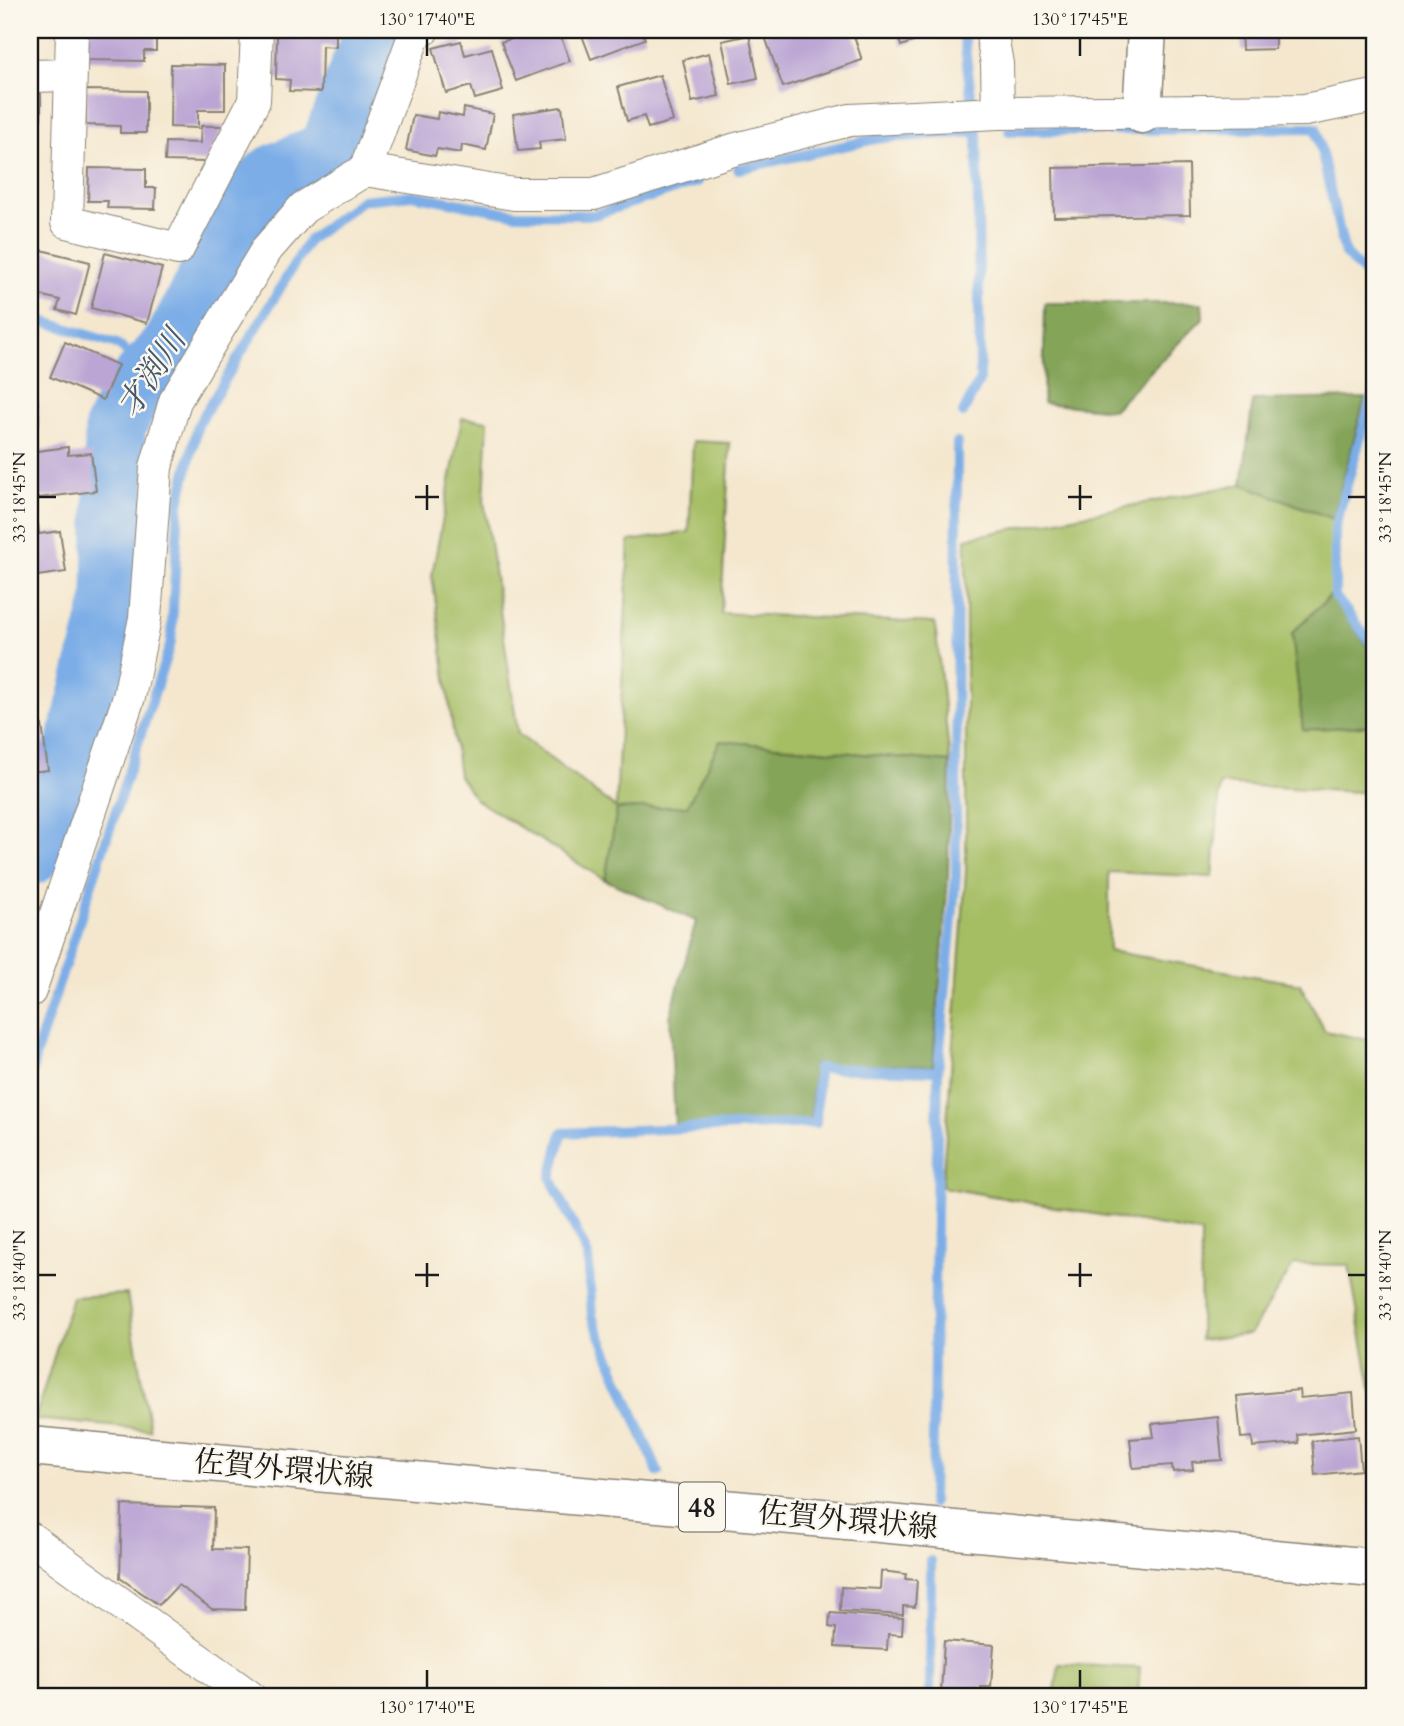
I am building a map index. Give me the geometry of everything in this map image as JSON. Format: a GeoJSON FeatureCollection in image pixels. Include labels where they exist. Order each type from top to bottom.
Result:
{"type":"FeatureCollection","features":[{"type":"Feature","properties":{"kind":"main road"},"geometry":{"type":"LineString","coordinates":[[1142,114],[1147,30]]}},
{"type":"Feature","properties":{"kind":"main road","name":"佐賀外環状線"},"geometry":{"type":"LineString","coordinates":[[30,1446],[1374,1568]]}},
{"type":"Feature","properties":{"kind":"street"},"geometry":{"type":"LineString","coordinates":[[72,30],[66,222],[177,249],[254,101],[257,30]]}},
{"type":"Feature","properties":{"kind":"street"},"geometry":{"type":"LineString","coordinates":[[30,991],[129,697],[145,618],[156,467],[175,401],[267,249],[303,208],[365,170],[415,33],[423,30]]}},
{"type":"Feature","properties":{"kind":"street"},"geometry":{"type":"LineString","coordinates":[[991,30],[997,64],[999,113]]}},
{"type":"Feature","properties":{"kind":"street"},"geometry":{"type":"LineString","coordinates":[[30,76],[70,75]]}},
{"type":"Feature","properties":{"kind":"street"},"geometry":{"type":"LineString","coordinates":[[365,170],[514,194],[594,194],[736,149],[850,120],[999,113],[1142,114],[1306,110],[1374,96]]}},
{"type":"Feature","properties":{"kind":"street"},"geometry":{"type":"LineString","coordinates":[[30,1538],[248,1696]]}},
{"type":"Feature","properties":{"kind":"green space"},"geometry":{"type":"Polygon","coordinates":[[[1045,303],[1202,303],[1203,318],[1113,410],[1043,403],[1045,303]]]}},
{"type":"Feature","properties":{"kind":"green space"},"geometry":{"type":"Polygon","coordinates":[[[1365,398],[1333,519],[1242,484],[1253,400],[1365,398]]]}},
{"type":"Feature","properties":{"kind":"green space"},"geometry":{"type":"Polygon","coordinates":[[[462,418],[488,421],[484,501],[518,734],[616,808],[629,541],[689,532],[693,441],[730,443],[721,613],[935,623],[950,762],[720,741],[687,807],[617,809],[605,880],[475,799],[459,776],[432,575],[462,418]]]}},
{"type":"Feature","properties":{"kind":"green space"},"geometry":{"type":"Polygon","coordinates":[[[1242,484],[1333,519],[1331,595],[1292,633],[1303,729],[1374,725],[1374,793],[1220,784],[1213,877],[1109,872],[1109,951],[1300,984],[1325,1031],[1374,1041],[1374,1404],[1349,1265],[1294,1264],[1250,1334],[1200,1340],[1201,1233],[942,1187],[966,872],[966,538],[1242,484]]]}},
{"type":"Feature","properties":{"kind":"green space"},"geometry":{"type":"Polygon","coordinates":[[[1331,595],[1374,656],[1374,725],[1303,730],[1292,633],[1331,595]]]}},
{"type":"Feature","properties":{"kind":"green space"},"geometry":{"type":"Polygon","coordinates":[[[720,741],[950,762],[948,878],[933,1066],[814,1065],[811,1120],[675,1126],[670,1017],[696,921],[605,880],[617,809],[687,806],[720,741]]]}},
{"type":"Feature","properties":{"kind":"green space"},"geometry":{"type":"Polygon","coordinates":[[[127,1294],[150,1430],[35,1419],[72,1297],[127,1294]]]}},
{"type":"Feature","properties":{"kind":"green space"},"geometry":{"type":"Polygon","coordinates":[[[1059,1664],[1140,1668],[1138,1696],[1054,1696],[1059,1664]]]}},
{"type":"Feature","properties":{"kind":"building"},"geometry":{"type":"Polygon","coordinates":[[[86,30],[156,30],[156,51],[144,51],[144,61],[86,60],[86,30]]]}},
{"type":"Feature","properties":{"kind":"building"},"geometry":{"type":"Polygon","coordinates":[[[277,30],[336,30],[336,47],[322,46],[321,92],[289,91],[290,80],[276,79],[277,30]]]}},
{"type":"Feature","properties":{"kind":"building"},"geometry":{"type":"Polygon","coordinates":[[[558,30],[570,61],[516,81],[501,42],[511,39],[508,31],[558,30]]]}},
{"type":"Feature","properties":{"kind":"building"},"geometry":{"type":"Polygon","coordinates":[[[580,30],[642,30],[645,39],[591,59],[580,30]]]}},
{"type":"Feature","properties":{"kind":"building"},"geometry":{"type":"Polygon","coordinates":[[[775,30],[852,30],[862,60],[783,87],[764,34],[775,30]]]}},
{"type":"Feature","properties":{"kind":"building"},"geometry":{"type":"Polygon","coordinates":[[[896,30],[946,30],[901,46],[896,30]]]}},
{"type":"Feature","properties":{"kind":"building"},"geometry":{"type":"Polygon","coordinates":[[[1241,30],[1275,30],[1275,49],[1242,50],[1241,30]]]}},
{"type":"Feature","properties":{"kind":"building"},"geometry":{"type":"Polygon","coordinates":[[[749,35],[758,78],[731,84],[722,41],[749,35]]]}},
{"type":"Feature","properties":{"kind":"building"},"geometry":{"type":"Polygon","coordinates":[[[461,41],[465,55],[492,48],[503,91],[475,99],[471,86],[446,93],[433,48],[461,41]]]}},
{"type":"Feature","properties":{"kind":"building"},"geometry":{"type":"Polygon","coordinates":[[[709,53],[719,96],[692,102],[683,60],[709,53]]]}},
{"type":"Feature","properties":{"kind":"building"},"geometry":{"type":"Polygon","coordinates":[[[171,64],[225,65],[225,110],[198,110],[198,128],[170,127],[171,64]]]}},
{"type":"Feature","properties":{"kind":"building"},"geometry":{"type":"Polygon","coordinates":[[[660,75],[673,121],[648,128],[644,116],[627,121],[618,87],[660,75]]]}},
{"type":"Feature","properties":{"kind":"building"},"geometry":{"type":"Polygon","coordinates":[[[86,90],[146,91],[146,133],[120,133],[120,126],[86,125],[86,90]]]}},
{"type":"Feature","properties":{"kind":"building"},"geometry":{"type":"Polygon","coordinates":[[[30,94],[41,94],[41,118],[30,118],[30,94]]]}},
{"type":"Feature","properties":{"kind":"building"},"geometry":{"type":"Polygon","coordinates":[[[562,107],[566,139],[539,142],[540,149],[518,151],[513,114],[562,107]]]}},
{"type":"Feature","properties":{"kind":"building"},"geometry":{"type":"Polygon","coordinates":[[[464,108],[493,114],[486,150],[462,145],[461,153],[437,149],[435,156],[406,150],[413,115],[437,119],[438,112],[463,117],[464,108]]]}},
{"type":"Feature","properties":{"kind":"building"},"geometry":{"type":"Polygon","coordinates":[[[201,126],[224,126],[206,162],[165,161],[166,142],[200,143],[201,126]]]}},
{"type":"Feature","properties":{"kind":"building"},"geometry":{"type":"Polygon","coordinates":[[[1189,165],[1190,215],[1054,217],[1053,168],[1189,165]]]}},
{"type":"Feature","properties":{"kind":"building"},"geometry":{"type":"Polygon","coordinates":[[[89,168],[146,169],[146,188],[156,188],[155,209],[107,208],[108,201],[88,201],[89,168]]]}},
{"type":"Feature","properties":{"kind":"building"},"geometry":{"type":"Polygon","coordinates":[[[37,249],[90,262],[76,315],[57,310],[60,300],[30,293],[30,278],[37,249]]]}},
{"type":"Feature","properties":{"kind":"building"},"geometry":{"type":"Polygon","coordinates":[[[105,253],[162,268],[147,323],[91,308],[105,253]]]}},
{"type":"Feature","properties":{"kind":"building"},"geometry":{"type":"Polygon","coordinates":[[[33,338],[39,424],[30,425],[30,339],[33,338]]]}},
{"type":"Feature","properties":{"kind":"building"},"geometry":{"type":"Polygon","coordinates":[[[65,342],[118,365],[103,400],[50,377],[65,342]]]}},
{"type":"Feature","properties":{"kind":"building"},"geometry":{"type":"Polygon","coordinates":[[[68,447],[68,455],[91,453],[96,491],[30,499],[30,452],[68,447]]]}},
{"type":"Feature","properties":{"kind":"building"},"geometry":{"type":"Polygon","coordinates":[[[38,524],[39,534],[60,531],[66,572],[30,577],[30,525],[38,524]]]}},
{"type":"Feature","properties":{"kind":"building"},"geometry":{"type":"Polygon","coordinates":[[[42,725],[48,770],[30,772],[30,727],[42,725]]]}},
{"type":"Feature","properties":{"kind":"building"},"geometry":{"type":"Polygon","coordinates":[[[1299,1390],[1300,1398],[1353,1393],[1356,1429],[1298,1435],[1299,1443],[1253,1447],[1252,1437],[1241,1438],[1237,1396],[1299,1390]]]}},
{"type":"Feature","properties":{"kind":"building"},"geometry":{"type":"Polygon","coordinates":[[[1218,1417],[1222,1460],[1192,1462],[1193,1470],[1173,1472],[1172,1465],[1133,1468],[1130,1439],[1154,1437],[1152,1424],[1218,1417]]]}},
{"type":"Feature","properties":{"kind":"building"},"geometry":{"type":"Polygon","coordinates":[[[1358,1436],[1361,1470],[1315,1475],[1312,1441],[1358,1436]]]}},
{"type":"Feature","properties":{"kind":"building"},"geometry":{"type":"Polygon","coordinates":[[[122,1505],[214,1508],[213,1549],[247,1550],[245,1610],[212,1609],[178,1585],[159,1605],[120,1578],[122,1505]]]}},
{"type":"Feature","properties":{"kind":"building"},"geometry":{"type":"Polygon","coordinates":[[[881,1571],[906,1574],[905,1579],[917,1580],[915,1607],[903,1606],[903,1615],[840,1611],[841,1587],[880,1589],[881,1571]]]}},
{"type":"Feature","properties":{"kind":"building"},"geometry":{"type":"Polygon","coordinates":[[[830,1613],[903,1618],[902,1635],[888,1634],[887,1650],[835,1647],[836,1628],[829,1627],[830,1613]]]}},
{"type":"Feature","properties":{"kind":"building"},"geometry":{"type":"Polygon","coordinates":[[[944,1641],[994,1645],[991,1687],[981,1687],[980,1696],[941,1693],[944,1641]]]}},
{"type":"Feature","properties":{"kind":"waterway","name":"才渕川"},"geometry":{"type":"LineString","coordinates":[[30,855],[68,780],[113,600],[115,427],[133,391],[175,341],[246,205],[272,176],[329,151],[375,30]]}},
{"type":"Feature","properties":{"kind":"waterway"},"geometry":{"type":"LineString","coordinates":[[963,30],[971,96]]}},
{"type":"Feature","properties":{"kind":"waterway"},"geometry":{"type":"LineString","coordinates":[[1009,131],[1316,128],[1345,254],[1374,283]]}},
{"type":"Feature","properties":{"kind":"waterway"},"geometry":{"type":"LineString","coordinates":[[738,169],[880,138],[977,132],[980,379],[963,413]]}},
{"type":"Feature","properties":{"kind":"waterway"},"geometry":{"type":"LineString","coordinates":[[30,1082],[35,1057],[171,642],[179,503],[198,425],[309,240],[362,200],[412,195],[516,214],[594,215],[697,182]]}},
{"type":"Feature","properties":{"kind":"waterway"},"geometry":{"type":"LineString","coordinates":[[30,317],[117,344],[149,371]]}},
{"type":"Feature","properties":{"kind":"waterway"},"geometry":{"type":"LineString","coordinates":[[1374,390],[1335,527],[1335,596],[1374,647]]}},
{"type":"Feature","properties":{"kind":"waterway"},"geometry":{"type":"LineString","coordinates":[[932,1504],[938,1071],[956,877],[957,443]]}},
{"type":"Feature","properties":{"kind":"waterway"},"geometry":{"type":"LineString","coordinates":[[658,1472],[592,1316],[588,1256],[551,1178],[562,1133],[816,1123],[818,1068],[938,1071]]}},
{"type":"Feature","properties":{"kind":"waterway"},"geometry":{"type":"LineString","coordinates":[[930,1696],[931,1561]]}}]}
